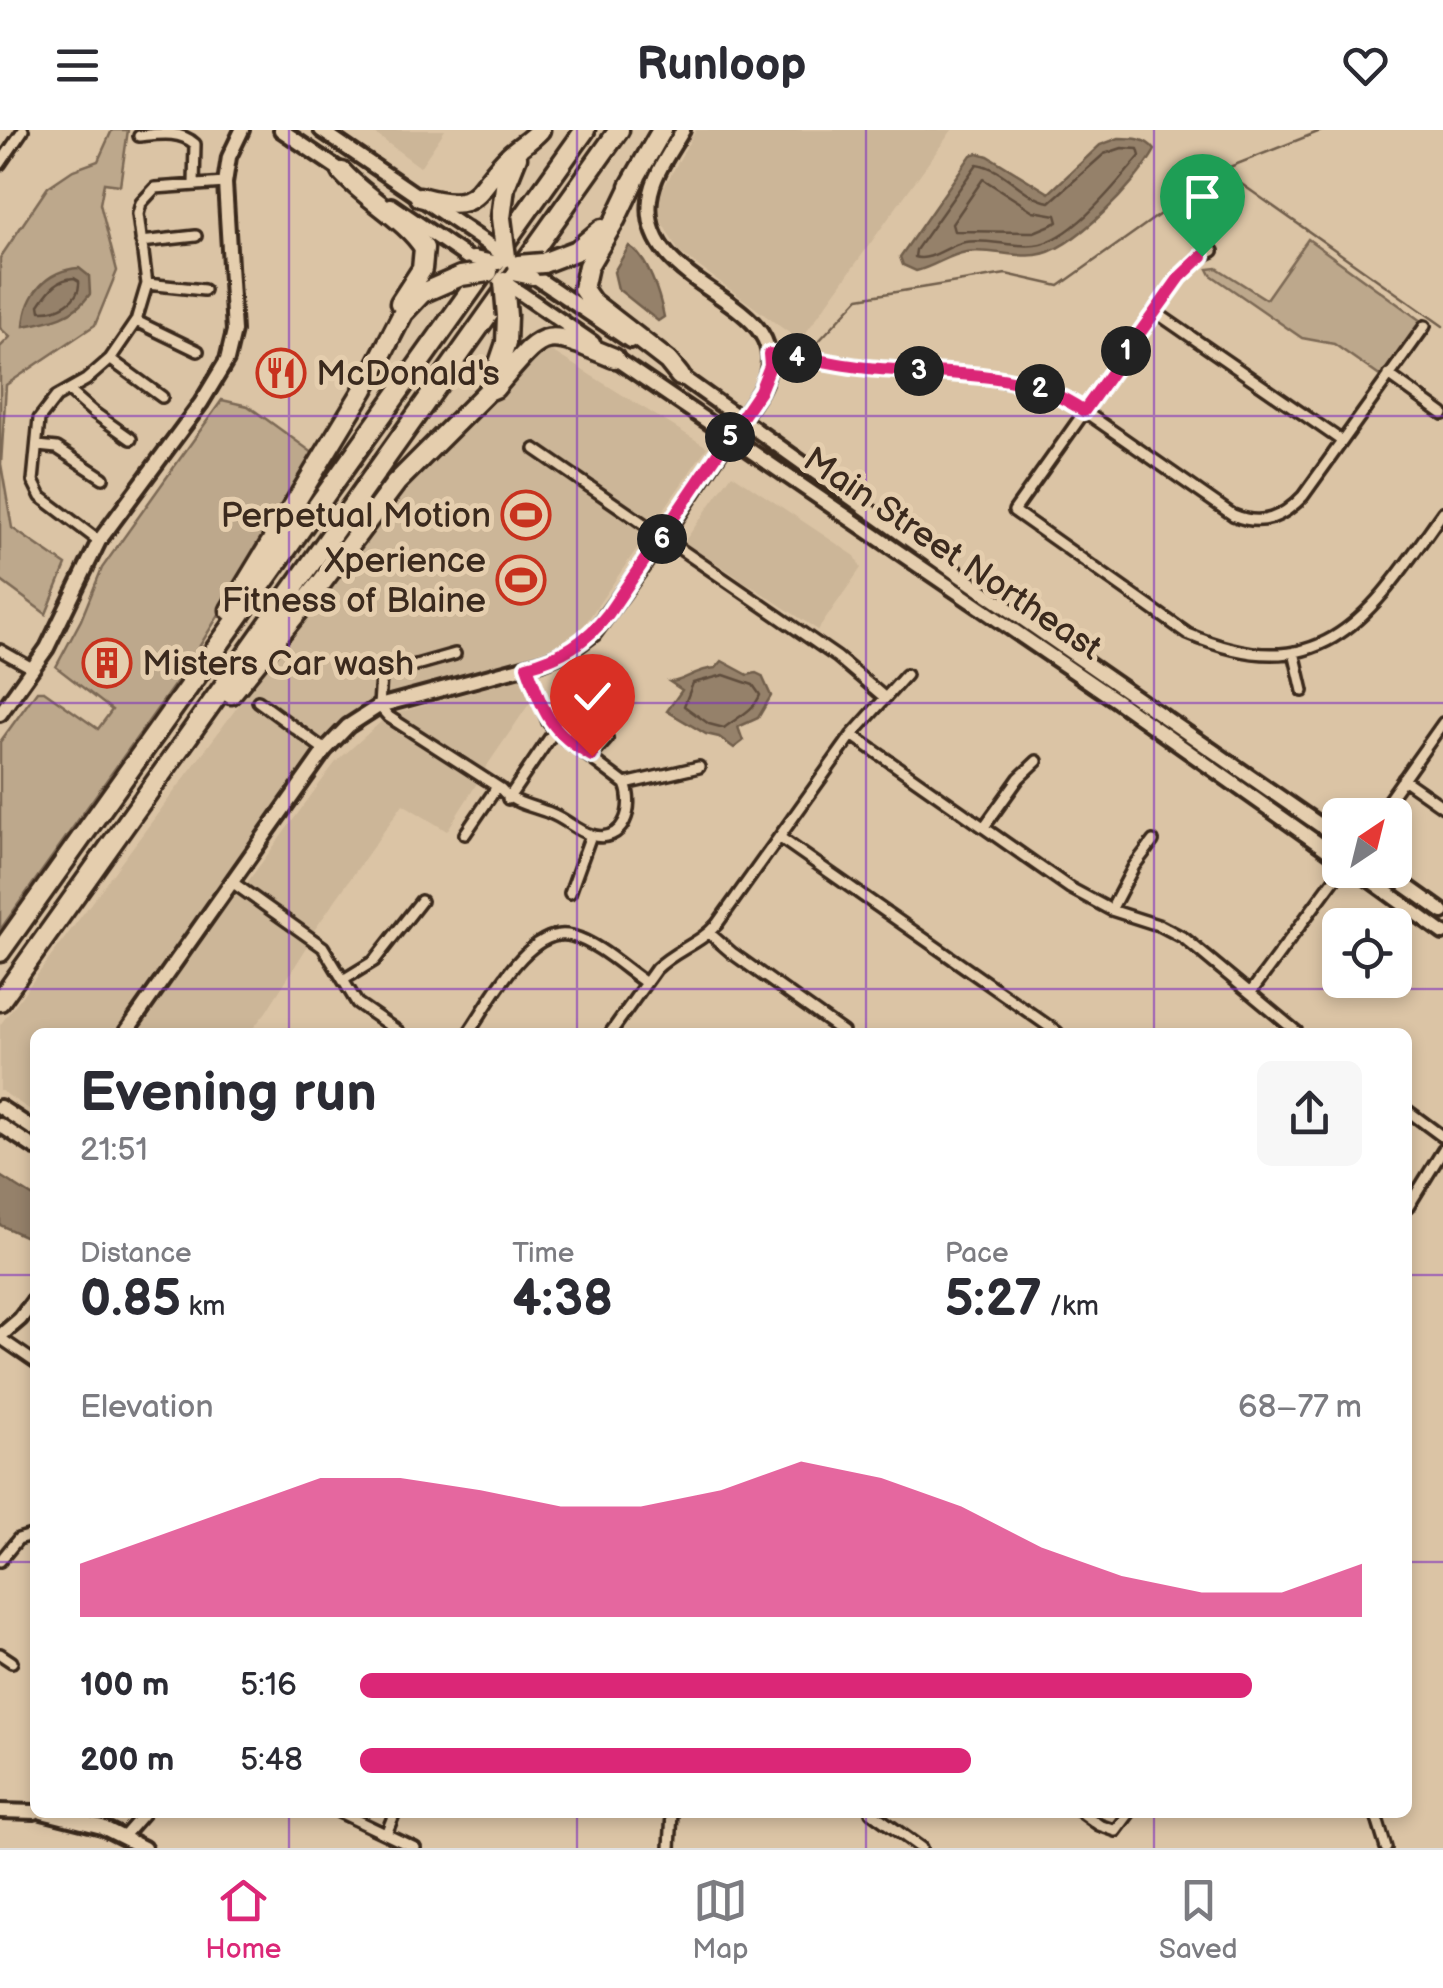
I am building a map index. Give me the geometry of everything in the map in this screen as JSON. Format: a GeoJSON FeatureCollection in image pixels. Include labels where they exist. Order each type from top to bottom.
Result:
{"type":"FeatureCollection","features":[{"type":"Feature","properties":{"kind":"highway"},"geometry":{"type":"LineString","coordinates":[[162,774],[190,746],[322,582],[396,482],[488,391],[503,359],[516,271],[501,218],[508,174],[522,148],[540,130]]}},
{"type":"Feature","properties":{"kind":"highway"},"geometry":{"type":"LineString","coordinates":[[0,952],[585,130]]}},
{"type":"Feature","properties":{"kind":"highway"},"geometry":{"type":"LineString","coordinates":[[0,1001],[619,130]]}},
{"type":"Feature","properties":{"kind":"highway"},"geometry":{"type":"LineString","coordinates":[[190,685],[221,624],[364,390],[412,302],[468,263],[516,271],[566,256],[590,241],[610,218],[662,130]]}},
{"type":"Feature","properties":{"kind":"highway"},"geometry":{"type":"LineString","coordinates":[[420,198],[446,204],[466,202],[480,192],[512,153],[522,148]]}},
{"type":"Feature","properties":{"kind":"highway"},"geometry":{"type":"LineString","coordinates":[[342,172],[362,194],[416,236],[425,252],[422,270],[386,331],[380,356]]}},
{"type":"Feature","properties":{"kind":"highway"},"geometry":{"type":"LineString","coordinates":[[636,176],[588,266],[584,289],[592,302],[668,361],[680,376]]}},
{"type":"Feature","properties":{"kind":"highway"},"geometry":{"type":"LineString","coordinates":[[488,391],[496,388],[535,342],[546,338],[572,342],[614,358]]}},
{"type":"Feature","properties":{"kind":"main road"},"geometry":{"type":"LineString","coordinates":[[0,714],[47,648],[100,541],[201,403],[227,360],[234,331],[225,183],[228,157],[242,130]]}},
{"type":"Feature","properties":{"kind":"main road"},"geometry":{"type":"LineString","coordinates":[[281,130],[406,215],[468,263]]}},
{"type":"Feature","properties":{"kind":"main road","name":"Main Street Northeast"},"geometry":{"type":"LineString","coordinates":[[321,130],[482,241],[516,271],[742,418],[955,572],[1322,827]]}},
{"type":"Feature","properties":{"kind":"main road"},"geometry":{"type":"LineString","coordinates":[[129,1028],[325,750],[348,726],[379,706],[570,651],[593,634],[764,384],[769,354],[757,326],[670,261],[651,229],[652,188],[683,130]]}},
{"type":"Feature","properties":{"kind":"main road","name":"Main Street Northeast"},"geometry":{"type":"LineString","coordinates":[[516,271],[524,295],[1118,701],[1322,846]]}},
{"type":"Feature","properties":{"kind":"main road"},"geometry":{"type":"LineString","coordinates":[[1381,888],[1443,933]]}},
{"type":"Feature","properties":{"kind":"main road"},"geometry":{"type":"LineString","coordinates":[[1409,888],[1443,912]]}},
{"type":"Feature","properties":{"kind":"main road"},"geometry":{"type":"LineString","coordinates":[[0,1107],[30,1127]]}},
{"type":"Feature","properties":{"kind":"main road"},"geometry":{"type":"LineString","coordinates":[[0,1125],[30,1145]]}},
{"type":"Feature","properties":{"kind":"main road"},"geometry":{"type":"LineString","coordinates":[[0,1337],[30,1306]]}},
{"type":"Feature","properties":{"kind":"main road"},"geometry":{"type":"LineString","coordinates":[[0,1811],[30,1812]]}},
{"type":"Feature","properties":{"kind":"main road"},"geometry":{"type":"LineString","coordinates":[[69,1818],[124,1836],[144,1848]]}},
{"type":"Feature","properties":{"kind":"street"},"geometry":{"type":"LineString","coordinates":[[0,164],[23,130]]}},
{"type":"Feature","properties":{"kind":"street"},"geometry":{"type":"LineString","coordinates":[[139,136],[180,133],[189,138],[195,144],[194,184]]}},
{"type":"Feature","properties":{"kind":"street"},"geometry":{"type":"LineString","coordinates":[[100,541],[41,496],[32,481],[39,418],[44,408],[86,380],[110,358],[136,322],[147,284],[138,214],[144,200],[155,188],[225,183]]}},
{"type":"Feature","properties":{"kind":"street"},"geometry":{"type":"LineString","coordinates":[[141,242],[196,236]]}},
{"type":"Feature","properties":{"kind":"street"},"geometry":{"type":"LineString","coordinates":[[1213,251],[1180,277],[1014,510],[1188,634],[1220,648],[1251,654],[1294,652],[1334,638],[1372,609],[1443,512]]}},
{"type":"Feature","properties":{"kind":"street"},"geometry":{"type":"LineString","coordinates":[[147,284],[204,290]]}},
{"type":"Feature","properties":{"kind":"street"},"geometry":{"type":"LineString","coordinates":[[1154,311],[1342,441]]}},
{"type":"Feature","properties":{"kind":"street"},"geometry":{"type":"LineString","coordinates":[[136,322],[198,351]]}},
{"type":"Feature","properties":{"kind":"street"},"geometry":{"type":"LineString","coordinates":[[769,354],[870,368],[998,378],[1054,393],[1233,515],[1248,521],[1266,521],[1288,512],[1425,326]]}},
{"type":"Feature","properties":{"kind":"street"},"geometry":{"type":"LineString","coordinates":[[110,358],[162,397]]}},
{"type":"Feature","properties":{"kind":"street"},"geometry":{"type":"LineString","coordinates":[[1389,375],[1443,414]]}},
{"type":"Feature","properties":{"kind":"street"},"geometry":{"type":"LineString","coordinates":[[68,390],[131,439]]}},
{"type":"Feature","properties":{"kind":"street"},"geometry":{"type":"LineString","coordinates":[[38,446],[57,448],[104,478]]}},
{"type":"Feature","properties":{"kind":"street"},"geometry":{"type":"LineString","coordinates":[[535,449],[837,657],[884,697]]}},
{"type":"Feature","properties":{"kind":"street"},"geometry":{"type":"LineString","coordinates":[[0,650],[32,668]]}},
{"type":"Feature","properties":{"kind":"street"},"geometry":{"type":"LineString","coordinates":[[1294,652],[1303,691]]}},
{"type":"Feature","properties":{"kind":"street"},"geometry":{"type":"LineString","coordinates":[[455,654],[381,675],[379,706],[497,787],[508,799],[554,814],[591,835],[604,836],[620,828],[627,818],[630,800],[626,784],[555,730],[544,713],[527,666]]}},
{"type":"Feature","properties":{"kind":"street"},"geometry":{"type":"LineString","coordinates":[[614,1028],[665,960],[710,933],[852,736],[906,675]]}},
{"type":"Feature","properties":{"kind":"street"},"geometry":{"type":"LineString","coordinates":[[580,694],[606,738],[592,756]]}},
{"type":"Feature","properties":{"kind":"street"},"geometry":{"type":"LineString","coordinates":[[258,701],[325,750]]}},
{"type":"Feature","properties":{"kind":"street"},"geometry":{"type":"LineString","coordinates":[[1390,798],[1443,724]]}},
{"type":"Feature","properties":{"kind":"street"},"geometry":{"type":"LineString","coordinates":[[508,799],[555,730]]}},
{"type":"Feature","properties":{"kind":"street"},"geometry":{"type":"LineString","coordinates":[[852,736],[1070,888],[1111,910],[1172,931],[1292,1028]]}},
{"type":"Feature","properties":{"kind":"street"},"geometry":{"type":"LineString","coordinates":[[984,826],[1019,778],[1037,761]]}},
{"type":"Feature","properties":{"kind":"street"},"geometry":{"type":"LineString","coordinates":[[626,784],[699,767]]}},
{"type":"Feature","properties":{"kind":"street"},"geometry":{"type":"LineString","coordinates":[[1404,779],[1443,807]]}},
{"type":"Feature","properties":{"kind":"street"},"geometry":{"type":"LineString","coordinates":[[466,834],[497,787]]}},
{"type":"Feature","properties":{"kind":"street"},"geometry":{"type":"LineString","coordinates":[[570,893],[591,835]]}},
{"type":"Feature","properties":{"kind":"street"},"geometry":{"type":"LineString","coordinates":[[779,838],[1051,1028]]}},
{"type":"Feature","properties":{"kind":"street"},"geometry":{"type":"LineString","coordinates":[[1111,910],[1134,866],[1154,840]]}},
{"type":"Feature","properties":{"kind":"street"},"geometry":{"type":"LineString","coordinates":[[232,882],[295,924],[322,948],[358,1003],[393,1028]]}},
{"type":"Feature","properties":{"kind":"street"},"geometry":{"type":"LineString","coordinates":[[1251,992],[1327,888]]}},
{"type":"Feature","properties":{"kind":"street"},"geometry":{"type":"LineString","coordinates":[[342,980],[374,961],[421,901]]}},
{"type":"Feature","properties":{"kind":"street"},"geometry":{"type":"LineString","coordinates":[[710,933],[732,954],[837,1028]]}},
{"type":"Feature","properties":{"kind":"street"},"geometry":{"type":"LineString","coordinates":[[471,1028],[529,948],[552,934],[581,939],[646,983]]}},
{"type":"Feature","properties":{"kind":"street"},"geometry":{"type":"LineString","coordinates":[[1412,1115],[1443,1137]]}},
{"type":"Feature","properties":{"kind":"street"},"geometry":{"type":"LineString","coordinates":[[1412,1200],[1443,1150]]}},
{"type":"Feature","properties":{"kind":"street"},"geometry":{"type":"LineString","coordinates":[[0,1337],[30,1358]]}},
{"type":"Feature","properties":{"kind":"street"},"geometry":{"type":"LineString","coordinates":[[0,1561],[18,1539],[30,1535]]}},
{"type":"Feature","properties":{"kind":"street"},"geometry":{"type":"LineString","coordinates":[[0,1654],[12,1662]]}},
{"type":"Feature","properties":{"kind":"street"},"geometry":{"type":"LineString","coordinates":[[124,1836],[140,1818]]}},
{"type":"Feature","properties":{"kind":"street"},"geometry":{"type":"LineString","coordinates":[[353,1818],[414,1848]]}},
{"type":"Feature","properties":{"kind":"street"},"geometry":{"type":"LineString","coordinates":[[386,1834],[393,1818]]}},
{"type":"Feature","properties":{"kind":"street"},"geometry":{"type":"LineString","coordinates":[[670,1848],[672,1818]]}},
{"type":"Feature","properties":{"kind":"street"},"geometry":{"type":"LineString","coordinates":[[879,1818],[921,1848]]}},
{"type":"Feature","properties":{"kind":"street"},"geometry":{"type":"LineString","coordinates":[[1089,1818],[1116,1831],[1126,1818]]}},
{"type":"Feature","properties":{"kind":"street"},"geometry":{"type":"LineString","coordinates":[[1378,1818],[1386,1848]]}},
{"type":"Feature","properties":{"kind":"shaded area"},"geometry":{"type":"Polygon","coordinates":[[[112,130],[128,130],[120,185],[104,183],[100,204],[117,271],[95,325],[6,385],[1,464],[12,528],[66,565],[46,614],[0,580],[0,347],[10,337],[0,328],[0,258],[48,187],[73,170],[98,161],[112,130]]]}},
{"type":"Feature","properties":{"kind":"shaded area"},"geometry":{"type":"Polygon","coordinates":[[[370,130],[445,130],[420,167],[370,130]]]}},
{"type":"Feature","properties":{"kind":"shaded area"},"geometry":{"type":"Polygon","coordinates":[[[696,130],[952,130],[800,341],[679,252],[660,219],[659,196],[696,130]]]}},
{"type":"Feature","properties":{"kind":"shaded area"},"geometry":{"type":"Polygon","coordinates":[[[1308,239],[1421,321],[1381,377],[1334,344],[1302,338],[1211,275],[1208,269],[1217,268],[1266,299],[1308,239]]]}},
{"type":"Feature","properties":{"kind":"shaded area"},"geometry":{"type":"Polygon","coordinates":[[[540,344],[707,447],[569,647],[375,703],[317,750],[124,1028],[30,1028],[30,1110],[0,1090],[0,1025],[315,603],[409,486],[540,344]]]}},
{"type":"Feature","properties":{"kind":"shaded area"},"geometry":{"type":"Polygon","coordinates":[[[222,400],[248,406],[313,453],[185,670],[0,930],[0,742],[37,691],[44,691],[98,729],[112,710],[56,667],[102,568],[222,400]]]}},
{"type":"Feature","properties":{"kind":"shaded area"},"geometry":{"type":"Polygon","coordinates":[[[732,474],[855,556],[861,568],[818,630],[684,542],[732,474]]]}},
{"type":"Feature","properties":{"kind":"shaded area"},"geometry":{"type":"Polygon","coordinates":[[[525,677],[531,701],[482,773],[397,713],[525,677]]]}},
{"type":"Feature","properties":{"kind":"shaded area"},"geometry":{"type":"Polygon","coordinates":[[[383,720],[479,780],[447,831],[403,804],[313,932],[246,884],[335,763],[383,720]]]}},
{"type":"Feature","properties":{"kind":"shaded area"},"geometry":{"type":"Polygon","coordinates":[[[235,893],[309,944],[253,1028],[140,1028],[235,893]]]}},
{"type":"Feature","properties":{"kind":"water"},"geometry":{"type":"Polygon","coordinates":[[[1119,138],[1144,141],[1155,150],[1103,213],[1051,251],[1019,255],[975,251],[916,271],[903,265],[900,257],[971,155],[988,156],[1049,193],[1100,145],[1119,138]]]}},
{"type":"Feature","properties":{"kind":"water"},"geometry":{"type":"Polygon","coordinates":[[[629,246],[642,259],[656,288],[664,317],[658,321],[618,289],[614,272],[629,246]]]}},
{"type":"Feature","properties":{"kind":"water"},"geometry":{"type":"Polygon","coordinates":[[[79,268],[89,276],[90,294],[84,302],[61,317],[24,326],[29,304],[40,286],[57,273],[79,268]]]}},
{"type":"Feature","properties":{"kind":"water"},"geometry":{"type":"Polygon","coordinates":[[[722,661],[748,675],[762,676],[771,696],[758,718],[738,727],[743,741],[734,748],[667,711],[682,690],[670,682],[716,668],[722,661]]]}},
{"type":"Feature","properties":{"kind":"water"},"geometry":{"type":"Polygon","coordinates":[[[0,1176],[30,1195],[30,1239],[0,1225],[0,1176]]]}},
{"type":"Feature","properties":{"kind":"waterway"},"geometry":{"type":"LineString","coordinates":[[817,343],[859,298],[1006,274],[1059,286],[1222,170],[1323,130]]}},
{"type":"Feature","properties":{"kind":"waterway"},"geometry":{"type":"LineString","coordinates":[[1223,171],[1443,326]]}},
{"type":"Feature","properties":{"kind":"place","name":"McDonald's"},"geometry":{"type":"Point","coordinates":[281,373]}},
{"type":"Feature","properties":{"kind":"place","name":"Perpetual Motion"},"geometry":{"type":"Point","coordinates":[526,515]}},
{"type":"Feature","properties":{"kind":"place","name":"Xperience Fitness of Blaine"},"geometry":{"type":"Point","coordinates":[521,580]}},
{"type":"Feature","properties":{"kind":"place","name":"Misters Car wash"},"geometry":{"type":"Point","coordinates":[107,663]}},
{"type":"Feature","properties":{"kind":"route"},"geometry":{"type":"LineString","coordinates":[[592,756],[548,722],[527,666],[570,651],[593,634],[760,391],[770,366],[769,354],[870,368],[998,378],[1054,393],[1084,411],[1180,277],[1202,256]]}}]}
